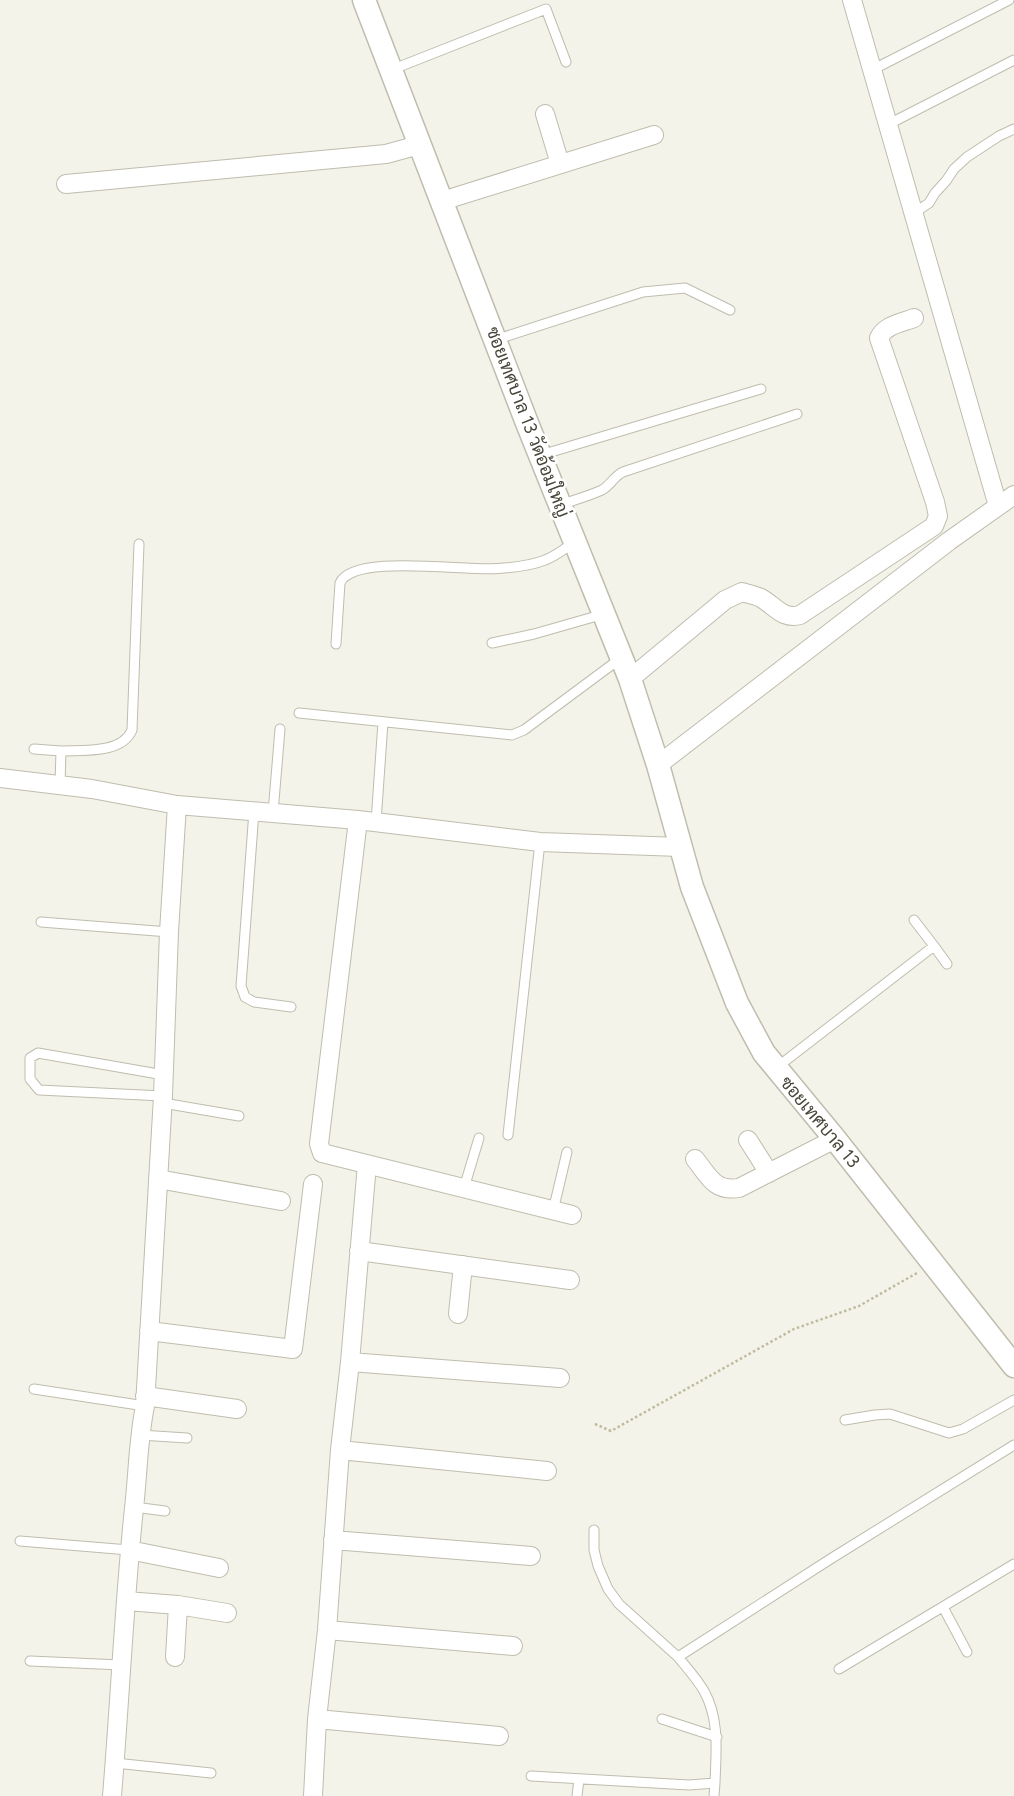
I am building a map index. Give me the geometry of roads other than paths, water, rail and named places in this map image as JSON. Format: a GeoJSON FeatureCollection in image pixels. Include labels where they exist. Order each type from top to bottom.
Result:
{"type":"FeatureCollection","features":[{"type":"Feature","properties":{"kind":"street","name":"ซอยเทศบาล 13 วัดอ้อมใหญ่"},"geometry":{"type":"LineString","coordinates":[[364,0],[540,455],[630,679],[658,765],[680,848]]}},
{"type":"Feature","properties":{"kind":"street"},"geometry":{"type":"LineString","coordinates":[[852,0],[998,506]]}},
{"type":"Feature","properties":{"kind":"street"},"geometry":{"type":"LineString","coordinates":[[545,114],[560,164]]}},
{"type":"Feature","properties":{"kind":"street"},"geometry":{"type":"LineString","coordinates":[[442,201],[654,134]]}},
{"type":"Feature","properties":{"kind":"street"},"geometry":{"type":"LineString","coordinates":[[66,184],[386,154],[420,145]]}},
{"type":"Feature","properties":{"kind":"street"},"geometry":{"type":"LineString","coordinates":[[630,679],[725,600],[742,592],[760,597],[784,615],[792,617],[800,615],[934,526],[938,516],[935,502],[878,338],[882,331],[914,318]]}},
{"type":"Feature","properties":{"kind":"street"},"geometry":{"type":"LineString","coordinates":[[658,765],[948,541],[1014,495]]}},
{"type":"Feature","properties":{"kind":"street"},"geometry":{"type":"LineString","coordinates":[[0,778],[92,790],[177,805],[358,820],[540,842],[680,848]]}},
{"type":"Feature","properties":{"kind":"street"},"geometry":{"type":"LineString","coordinates":[[112,1796],[129,1550],[145,1401],[163,1100],[169,932],[177,805]]}},
{"type":"Feature","properties":{"kind":"street"},"geometry":{"type":"LineString","coordinates":[[358,820],[319,1144],[322,1153],[572,1215]]}},
{"type":"Feature","properties":{"kind":"street","name":"ซอยเทศบาล 13"},"geometry":{"type":"LineString","coordinates":[[680,848],[692,888],[737,1003],[764,1053],[1011,1355]]}},
{"type":"Feature","properties":{"kind":"street"},"geometry":{"type":"LineString","coordinates":[[695,1158],[716,1185],[728,1190],[739,1188],[835,1138]]}},
{"type":"Feature","properties":{"kind":"street"},"geometry":{"type":"LineString","coordinates":[[748,1140],[769,1173]]}},
{"type":"Feature","properties":{"kind":"street"},"geometry":{"type":"LineString","coordinates":[[313,1796],[317,1719],[327,1630],[340,1450],[350,1362],[367,1164]]}},
{"type":"Feature","properties":{"kind":"street"},"geometry":{"type":"LineString","coordinates":[[158,1179],[281,1201]]}},
{"type":"Feature","properties":{"kind":"street"},"geometry":{"type":"LineString","coordinates":[[148,1331],[293,1349],[313,1184]]}},
{"type":"Feature","properties":{"kind":"street"},"geometry":{"type":"LineString","coordinates":[[359,1251],[570,1280]]}},
{"type":"Feature","properties":{"kind":"street"},"geometry":{"type":"LineString","coordinates":[[458,1314],[463,1265]]}},
{"type":"Feature","properties":{"kind":"street"},"geometry":{"type":"LineString","coordinates":[[350,1362],[560,1378]]}},
{"type":"Feature","properties":{"kind":"street"},"geometry":{"type":"LineString","coordinates":[[145,1401],[237,1409]]}},
{"type":"Feature","properties":{"kind":"street"},"geometry":{"type":"LineString","coordinates":[[340,1450],[547,1471]]}},
{"type":"Feature","properties":{"kind":"street"},"geometry":{"type":"LineString","coordinates":[[333,1540],[531,1556]]}},
{"type":"Feature","properties":{"kind":"street"},"geometry":{"type":"LineString","coordinates":[[129,1550],[220,1568]]}},
{"type":"Feature","properties":{"kind":"street"},"geometry":{"type":"LineString","coordinates":[[126,1601],[178,1605],[227,1613]]}},
{"type":"Feature","properties":{"kind":"street"},"geometry":{"type":"LineString","coordinates":[[175,1657],[178,1605]]}},
{"type":"Feature","properties":{"kind":"street"},"geometry":{"type":"LineString","coordinates":[[327,1630],[513,1646]]}},
{"type":"Feature","properties":{"kind":"street"},"geometry":{"type":"LineString","coordinates":[[317,1719],[499,1736]]}},
{"type":"Feature","properties":{"kind":"lane"},"geometry":{"type":"LineString","coordinates":[[872,70],[1009,0]]}},
{"type":"Feature","properties":{"kind":"lane"},"geometry":{"type":"LineString","coordinates":[[390,70],[545,4],[566,62]]}},
{"type":"Feature","properties":{"kind":"lane"},"geometry":{"type":"LineString","coordinates":[[888,124],[1014,60]]}},
{"type":"Feature","properties":{"kind":"lane"},"geometry":{"type":"LineString","coordinates":[[914,213],[929,203],[954,169],[967,157],[999,136],[1014,129]]}},
{"type":"Feature","properties":{"kind":"lane"},"geometry":{"type":"LineString","coordinates":[[495,340],[643,292],[685,288],[730,310]]}},
{"type":"Feature","properties":{"kind":"lane"},"geometry":{"type":"LineString","coordinates":[[540,455],[761,389]]}},
{"type":"Feature","properties":{"kind":"lane"},"geometry":{"type":"LineString","coordinates":[[560,505],[603,489],[612,482],[617,474],[798,414]]}},
{"type":"Feature","properties":{"kind":"lane"},"geometry":{"type":"LineString","coordinates":[[336,644],[340,583],[348,575],[364,569],[396,565],[502,569],[546,560],[575,542]]}},
{"type":"Feature","properties":{"kind":"lane"},"geometry":{"type":"LineString","coordinates":[[34,750],[104,750],[130,735],[132,730],[139,544]]}},
{"type":"Feature","properties":{"kind":"lane"},"geometry":{"type":"LineString","coordinates":[[492,643],[534,634],[604,614]]}},
{"type":"Feature","properties":{"kind":"lane"},"geometry":{"type":"LineString","coordinates":[[300,713],[512,735],[524,730],[621,658]]}},
{"type":"Feature","properties":{"kind":"lane"},"geometry":{"type":"LineString","coordinates":[[376,822],[383,722]]}},
{"type":"Feature","properties":{"kind":"lane"},"geometry":{"type":"LineString","coordinates":[[273,812],[280,729]]}},
{"type":"Feature","properties":{"kind":"lane"},"geometry":{"type":"LineString","coordinates":[[60,786],[62,751]]}},
{"type":"Feature","properties":{"kind":"lane"},"geometry":{"type":"LineString","coordinates":[[254,811],[241,986],[245,997],[254,1002],[291,1007]]}},
{"type":"Feature","properties":{"kind":"lane"},"geometry":{"type":"LineString","coordinates":[[508,1135],[540,842]]}},
{"type":"Feature","properties":{"kind":"lane"},"geometry":{"type":"LineString","coordinates":[[914,920],[947,964]]}},
{"type":"Feature","properties":{"kind":"lane"},"geometry":{"type":"LineString","coordinates":[[41,922],[169,932]]}},
{"type":"Feature","properties":{"kind":"lane"},"geometry":{"type":"LineString","coordinates":[[776,1068],[934,946]]}},
{"type":"Feature","properties":{"kind":"lane"},"geometry":{"type":"LineString","coordinates":[[164,1075],[38,1053],[30,1058],[30,1079],[39,1090],[163,1100],[239,1116]]}},
{"type":"Feature","properties":{"kind":"lane"},"geometry":{"type":"LineString","coordinates":[[464,1188],[479,1138]]}},
{"type":"Feature","properties":{"kind":"lane"},"geometry":{"type":"LineString","coordinates":[[553,1210],[566,1152]]}},
{"type":"Feature","properties":{"kind":"lane"},"geometry":{"type":"LineString","coordinates":[[34,1389],[145,1401]]}},
{"type":"Feature","properties":{"kind":"lane"},"geometry":{"type":"LineString","coordinates":[[845,1420],[890,1414],[949,1433],[963,1429],[1014,1400]]}},
{"type":"Feature","properties":{"kind":"lane"},"geometry":{"type":"LineString","coordinates":[[140,1435],[187,1438]]}},
{"type":"Feature","properties":{"kind":"lane"},"geometry":{"type":"LineString","coordinates":[[678,1657],[832,1558],[1014,1445]]}},
{"type":"Feature","properties":{"kind":"lane"},"geometry":{"type":"LineString","coordinates":[[134,1508],[165,1511]]}},
{"type":"Feature","properties":{"kind":"lane"},"geometry":{"type":"LineString","coordinates":[[594,1530],[594,1550],[598,1566],[608,1589],[619,1604],[678,1657],[704,1691],[711,1707],[717,1737],[714,1796]]}},
{"type":"Feature","properties":{"kind":"lane"},"geometry":{"type":"LineString","coordinates":[[20,1541],[129,1550]]}},
{"type":"Feature","properties":{"kind":"lane"},"geometry":{"type":"LineString","coordinates":[[839,1669],[1014,1564]]}},
{"type":"Feature","properties":{"kind":"lane"},"geometry":{"type":"LineString","coordinates":[[943,1607],[967,1652]]}},
{"type":"Feature","properties":{"kind":"lane"},"geometry":{"type":"LineString","coordinates":[[30,1661],[121,1665]]}},
{"type":"Feature","properties":{"kind":"lane"},"geometry":{"type":"LineString","coordinates":[[662,1719],[717,1737]]}},
{"type":"Feature","properties":{"kind":"lane"},"geometry":{"type":"LineString","coordinates":[[115,1763],[211,1773]]}},
{"type":"Feature","properties":{"kind":"lane"},"geometry":{"type":"LineString","coordinates":[[531,1776],[689,1785],[714,1783]]}},
{"type":"Feature","properties":{"kind":"lane"},"geometry":{"type":"LineString","coordinates":[[578,1796],[579,1779]]}}]}
